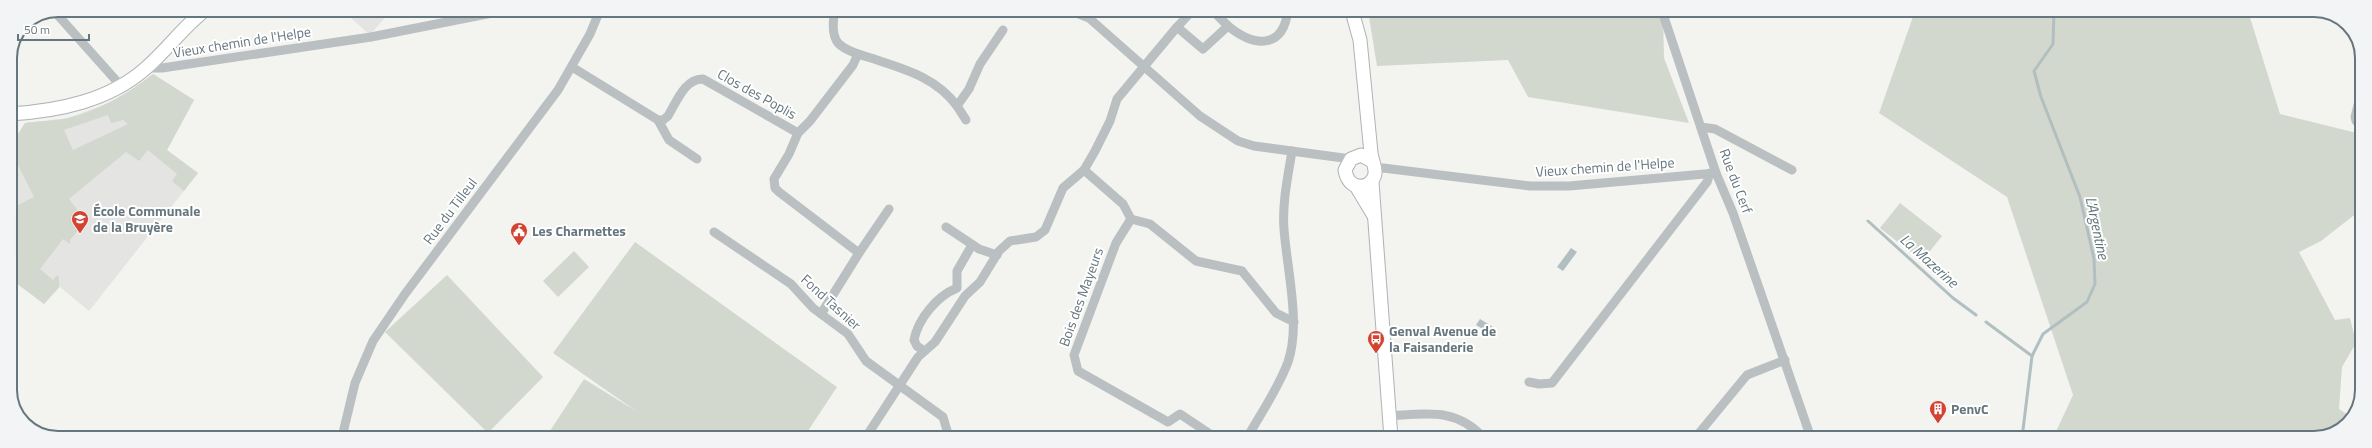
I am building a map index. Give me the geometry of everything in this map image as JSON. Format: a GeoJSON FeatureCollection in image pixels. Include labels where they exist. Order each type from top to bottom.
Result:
{"type":"FeatureCollection","features":[{"type":"Feature","properties":{"kind":"main road"},"geometry":{"type":"LineString","coordinates":[[17,113],[69,106],[121,86],[145,68],[198,17]]}},
{"type":"Feature","properties":{"kind":"main road"},"geometry":{"type":"LineString","coordinates":[[1354,17],[1360,40],[1368,124],[1361,163],[1350,183],[1362,187],[1372,182]]}},
{"type":"Feature","properties":{"kind":"main road"},"geometry":{"type":"LineString","coordinates":[[1361,163],[1372,182],[1375,194],[1374,216],[1390,431]]}},
{"type":"Feature","properties":{"kind":"main road"},"geometry":{"type":"LineString","coordinates":[[1356,186],[1374,216]]}},
{"type":"Feature","properties":{"kind":"street"},"geometry":{"type":"LineString","coordinates":[[59,17],[121,86]]}},
{"type":"Feature","properties":{"kind":"street","name":"Vieux chemin de l'Helpe"},"geometry":{"type":"LineString","coordinates":[[145,68],[162,68],[355,39],[470,17]]}},
{"type":"Feature","properties":{"kind":"street","name":"Rue du Tilleul"},"geometry":{"type":"LineString","coordinates":[[343,431],[355,383],[373,341],[426,266],[529,132],[572,67],[597,17]]}},
{"type":"Feature","properties":{"kind":"street"},"geometry":{"type":"LineString","coordinates":[[834,17],[833,22],[836,41],[846,49],[905,69],[937,84],[945,90],[966,120]]}},
{"type":"Feature","properties":{"kind":"street","name":"Vieux chemin de l'Helpe"},"geometry":{"type":"LineString","coordinates":[[1086,17],[1144,65],[1200,116],[1224,134],[1238,141],[1254,146],[1326,156],[1383,168],[1502,185],[1569,186],[1713,173]]}},
{"type":"Feature","properties":{"kind":"street"},"geometry":{"type":"LineString","coordinates":[[870,431],[924,351],[935,342],[968,294],[980,282],[996,255],[1010,241],[1036,237],[1045,230],[1063,188],[1084,170],[1110,121],[1117,99],[1144,65],[1186,17]]}},
{"type":"Feature","properties":{"kind":"street"},"geometry":{"type":"LineString","coordinates":[[1219,17],[1228,26],[1247,39],[1258,41],[1271,39],[1279,34],[1286,23],[1287,17]]}},
{"type":"Feature","properties":{"kind":"street","name":"Rue du Cerf"},"geometry":{"type":"LineString","coordinates":[[1664,17],[1701,127],[1713,173],[1733,213],[1809,431]]}},
{"type":"Feature","properties":{"kind":"street"},"geometry":{"type":"LineString","coordinates":[[1177,27],[1203,49],[1228,26]]}},
{"type":"Feature","properties":{"kind":"street"},"geometry":{"type":"LineString","coordinates":[[957,106],[969,89],[980,64],[1003,30]]}},
{"type":"Feature","properties":{"kind":"street","name":"Clos des Poplis"},"geometry":{"type":"LineString","coordinates":[[858,54],[853,65],[825,102],[798,133],[789,154],[774,179],[775,188],[859,253]]}},
{"type":"Feature","properties":{"kind":"street"},"geometry":{"type":"LineString","coordinates":[[572,67],[658,120],[669,140],[697,159]]}},
{"type":"Feature","properties":{"kind":"street","name":"Clos des Poplis"},"geometry":{"type":"LineString","coordinates":[[658,120],[663,120],[668,116],[688,83],[696,78],[703,79],[798,133]]}},
{"type":"Feature","properties":{"kind":"street"},"geometry":{"type":"LineString","coordinates":[[1701,127],[1715,129],[1792,170]]}},
{"type":"Feature","properties":{"kind":"street"},"geometry":{"type":"LineString","coordinates":[[1252,431],[1276,388],[1288,362],[1294,322],[1284,228],[1284,204],[1292,151]]}},
{"type":"Feature","properties":{"kind":"street"},"geometry":{"type":"LineString","coordinates":[[1084,170],[1123,204],[1131,219],[1150,224],[1196,261],[1242,270],[1276,313],[1294,322]]}},
{"type":"Feature","properties":{"kind":"street","name":"Rue du Cerf"},"geometry":{"type":"LineString","coordinates":[[1528,382],[1539,384],[1552,383],[1713,173]]}},
{"type":"Feature","properties":{"kind":"street"},"geometry":{"type":"LineString","coordinates":[[821,314],[859,253],[889,209]]}},
{"type":"Feature","properties":{"kind":"street","name":"Bois des Mayeurs"},"geometry":{"type":"LineString","coordinates":[[1131,219],[1116,243],[1074,355],[1075,364],[1078,371],[1168,422],[1180,414],[1206,431]]}},
{"type":"Feature","properties":{"kind":"street"},"geometry":{"type":"LineString","coordinates":[[946,227],[972,244],[996,255]]}},
{"type":"Feature","properties":{"kind":"street","name":"Fond Tasnier"},"geometry":{"type":"LineString","coordinates":[[714,232],[791,284],[821,314],[848,334],[866,361],[943,417],[947,431]]}},
{"type":"Feature","properties":{"kind":"street"},"geometry":{"type":"LineString","coordinates":[[957,288],[957,271],[972,244]]}},
{"type":"Feature","properties":{"kind":"street"},"geometry":{"type":"LineString","coordinates":[[957,288],[968,294]]}},
{"type":"Feature","properties":{"kind":"street"},"geometry":{"type":"LineString","coordinates":[[924,351],[917,346],[914,340],[918,328],[938,299],[957,288]]}},
{"type":"Feature","properties":{"kind":"street"},"geometry":{"type":"LineString","coordinates":[[1701,431],[1747,375],[1785,360]]}},
{"type":"Feature","properties":{"kind":"street"},"geometry":{"type":"LineString","coordinates":[[1389,416],[1437,413],[1451,415],[1463,420],[1476,431]]}},
{"type":"Feature","properties":{"kind":"shaded area"},"geometry":{"type":"Polygon","coordinates":[[[350,17],[386,17],[370,35],[350,17]]]}},
{"type":"Feature","properties":{"kind":"shaded area"},"geometry":{"type":"Polygon","coordinates":[[[1369,17],[1663,17],[1664,58],[1689,123],[1528,97],[1508,60],[1377,66],[1369,17]]]}},
{"type":"Feature","properties":{"kind":"shaded area"},"geometry":{"type":"Polygon","coordinates":[[[1913,17],[2250,17],[2280,114],[2355,133],[2355,215],[2321,241],[2299,252],[2335,320],[2350,318],[2355,345],[2342,367],[2339,409],[2347,414],[2345,417],[2327,429],[2319,431],[2056,431],[2073,395],[2007,197],[1879,113],[1913,17]]]}},
{"type":"Feature","properties":{"kind":"shaded area","name":"École Communale de la Bruyère"},"geometry":{"type":"Polygon","coordinates":[[[153,74],[194,100],[167,150],[198,173],[89,311],[60,287],[44,304],[17,284],[17,136],[25,123],[68,118],[106,104],[125,95],[153,74]]]}},
{"type":"Feature","properties":{"kind":"shaded area"},"geometry":{"type":"Polygon","coordinates":[[[153,74],[194,100],[167,150],[198,173],[184,191],[172,181],[177,174],[148,150],[139,161],[126,152],[69,199],[86,221],[70,240],[70,244],[63,239],[40,269],[53,280],[57,275],[59,278],[59,287],[44,304],[17,283],[17,206],[34,197],[17,163],[17,136],[25,123],[63,119],[80,115],[123,95],[153,74]],[[108,115],[64,130],[73,150],[128,124],[123,120],[111,123],[108,115]]]}},
{"type":"Feature","properties":{"kind":"shaded area"},"geometry":{"type":"Polygon","coordinates":[[[1900,203],[1942,236],[1922,261],[1880,228],[1900,203]]]}},
{"type":"Feature","properties":{"kind":"shaded area"},"geometry":{"type":"Polygon","coordinates":[[[635,242],[837,387],[808,431],[550,431],[584,379],[636,411],[553,353],[635,242]]]}},
{"type":"Feature","properties":{"kind":"shaded area"},"geometry":{"type":"Polygon","coordinates":[[[1571,248],[1577,252],[1563,271],[1557,267],[1571,248]]]}},
{"type":"Feature","properties":{"kind":"shaded area"},"geometry":{"type":"Polygon","coordinates":[[[574,251],[589,267],[558,297],[543,281],[574,251]]]}},
{"type":"Feature","properties":{"kind":"shaded area"},"geometry":{"type":"Polygon","coordinates":[[[447,275],[543,377],[490,431],[486,431],[385,332],[447,275]]]}},
{"type":"Feature","properties":{"kind":"shaded area"},"geometry":{"type":"Polygon","coordinates":[[[1480,319],[1493,327],[1490,333],[1476,325],[1480,319]]]}},
{"type":"Feature","properties":{"kind":"waterway","name":"L'Argentine"},"geometry":{"type":"LineString","coordinates":[[2023,431],[2032,356],[2043,334],[2087,302],[2095,284],[2094,259],[2080,197],[2041,97],[2034,71],[2053,44],[2054,17]]}},
{"type":"Feature","properties":{"kind":"waterway","name":"La Mazerine"},"geometry":{"type":"LineString","coordinates":[[1868,221],[1953,298],[1976,315]]}},
{"type":"Feature","properties":{"kind":"waterway","name":"La Mazerine"},"geometry":{"type":"LineString","coordinates":[[1986,322],[2032,356]]}},
{"type":"Feature","properties":{"kind":"place","name":"École Communale de la Bruyère"},"geometry":{"type":"Point","coordinates":[80,234]}},
{"type":"Feature","properties":{"kind":"place","name":"Les Charmettes"},"geometry":{"type":"Point","coordinates":[519,246]}},
{"type":"Feature","properties":{"kind":"place","name":"Genval Avenue de la Faisanderie"},"geometry":{"type":"Point","coordinates":[1376,354]}},
{"type":"Feature","properties":{"kind":"place","name":"PenvC"},"geometry":{"type":"Point","coordinates":[1938,424]}}]}
